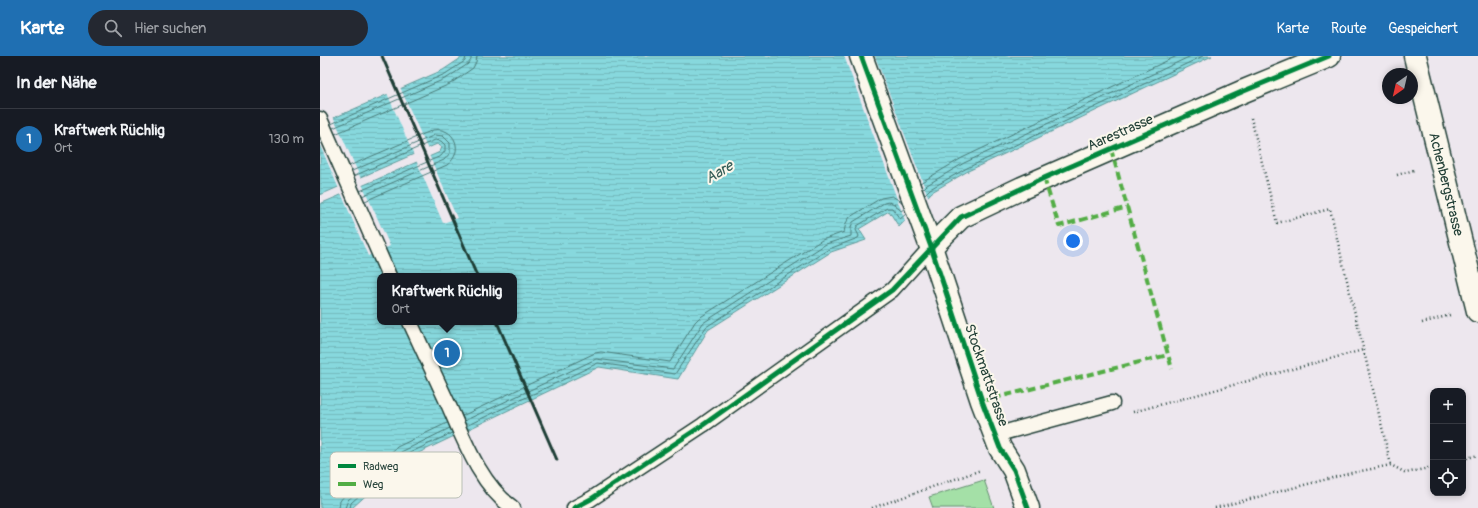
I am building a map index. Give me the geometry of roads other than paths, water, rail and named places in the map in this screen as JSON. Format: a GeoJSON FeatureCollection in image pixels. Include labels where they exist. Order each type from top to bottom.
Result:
{"type":"FeatureCollection","features":[{"type":"Feature","properties":{"kind":"street","name":"Stockmattstrasse"},"geometry":{"type":"LineString","coordinates":[[861,56],[931,247],[982,401],[1000,448],[1014,470],[1028,508]]}},
{"type":"Feature","properties":{"kind":"street","name":"Aarestrasse"},"geometry":{"type":"LineString","coordinates":[[931,247],[961,217],[1022,188],[1244,91],[1329,56]]}},
{"type":"Feature","properties":{"kind":"street","name":"Achenbergstrasse"},"geometry":{"type":"LineString","coordinates":[[1415,56],[1478,312]]}},
{"type":"Feature","properties":{"kind":"lane"},"geometry":{"type":"LineString","coordinates":[[320,119],[388,273]]}},
{"type":"Feature","properties":{"kind":"lane"},"geometry":{"type":"LineString","coordinates":[[574,508],[591,499],[703,425],[892,290],[931,247]]}},
{"type":"Feature","properties":{"kind":"lane"},"geometry":{"type":"LineString","coordinates":[[411,325],[462,436],[484,478],[507,504],[513,508]]}},
{"type":"Feature","properties":{"kind":"lane"},"geometry":{"type":"LineString","coordinates":[[995,435],[1112,403]]}},
{"type":"Feature","properties":{"kind":"water","name":"Aare"},"geometry":{"type":"Polygon","coordinates":[[[464,56],[1212,56],[968,171],[932,192],[899,227],[889,211],[859,229],[866,240],[831,252],[708,330],[678,379],[599,367],[421,452],[330,452],[330,498],[363,498],[352,508],[320,508],[320,204],[440,152],[442,147],[437,144],[320,195],[320,124],[443,70],[464,56]]]}},
{"type":"Feature","properties":{"kind":"railway"},"geometry":{"type":"LineString","coordinates":[[382,56],[476,273]]}},
{"type":"Feature","properties":{"kind":"railway"},"geometry":{"type":"LineString","coordinates":[[498,325],[557,460]]}},
{"type":"Feature","properties":{"kind":"place","name":"Kraftwerk Rüchlig"},"geometry":{"type":"Point","coordinates":[447,353]}}]}
